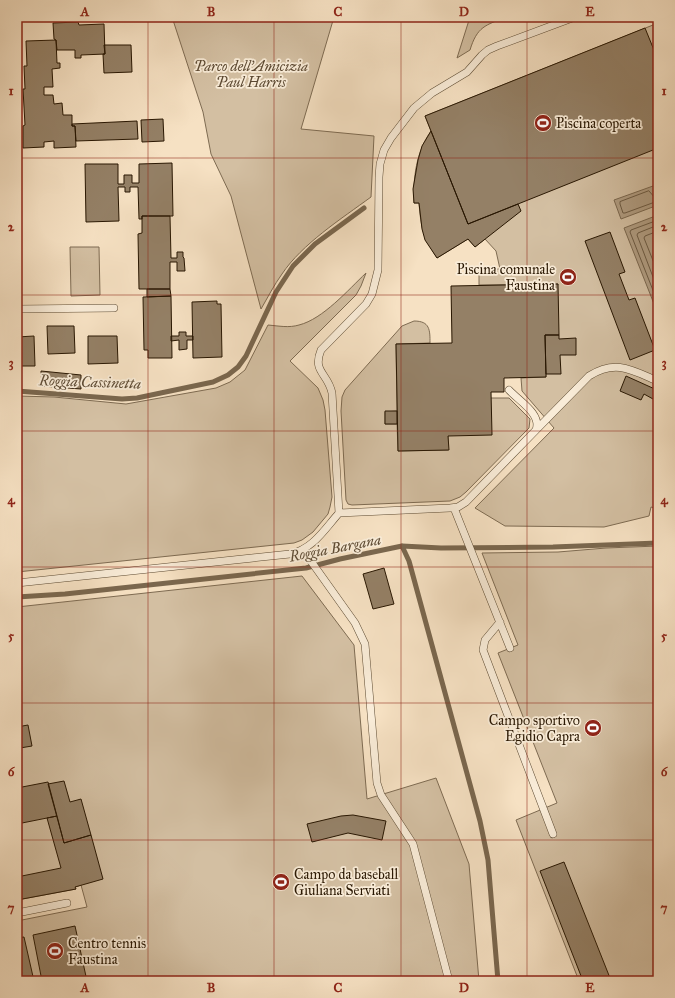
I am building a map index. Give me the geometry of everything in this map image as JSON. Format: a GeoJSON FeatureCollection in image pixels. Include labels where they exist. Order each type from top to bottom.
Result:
{"type":"FeatureCollection","features":[{"type":"Feature","properties":{"kind":"lane"},"geometry":{"type":"LineString","coordinates":[[339,513],[332,393],[330,384],[319,370],[317,364],[321,350],[366,304],[376,283],[378,270],[379,177],[380,164],[384,150],[391,138],[422,100],[467,72],[488,50],[576,17]]}},
{"type":"Feature","properties":{"kind":"lane"},"geometry":{"type":"LineString","coordinates":[[17,309],[114,308]]}},
{"type":"Feature","properties":{"kind":"lane"},"geometry":{"type":"LineString","coordinates":[[17,583],[290,554],[303,550],[309,546],[339,513],[458,507],[466,502],[589,376],[598,370],[622,367],[655,380]]}},
{"type":"Feature","properties":{"kind":"lane"},"geometry":{"type":"LineString","coordinates":[[509,390],[534,415],[538,422],[536,430]]}},
{"type":"Feature","properties":{"kind":"lane"},"geometry":{"type":"LineString","coordinates":[[454,508],[510,648]]}},
{"type":"Feature","properties":{"kind":"lane"},"geometry":{"type":"LineString","coordinates":[[303,550],[355,623],[365,644],[376,783],[381,795],[413,844],[449,981]]}},
{"type":"Feature","properties":{"kind":"lane"},"geometry":{"type":"LineString","coordinates":[[500,622],[485,640],[483,650],[553,834]]}},
{"type":"Feature","properties":{"kind":"lane"},"geometry":{"type":"LineString","coordinates":[[17,913],[67,903]]}},
{"type":"Feature","properties":{"kind":"green space","name":"Parco dell'Amicizia Paul Harris"},"geometry":{"type":"Polygon","coordinates":[[[172,17],[334,17],[301,129],[374,136],[371,197],[323,232],[300,252],[279,278],[261,309],[231,196],[211,154],[203,112],[172,17]]]}},
{"type":"Feature","properties":{"kind":"green space"},"geometry":{"type":"Polygon","coordinates":[[[470,17],[507,17],[493,22],[483,28],[476,36],[470,50],[457,58],[470,17]]]}},
{"type":"Feature","properties":{"kind":"green space","name":"Piscina comunale Faustina"},"geometry":{"type":"Polygon","coordinates":[[[658,23],[658,509],[651,507],[649,516],[604,527],[505,526],[475,508],[554,428],[522,391],[521,378],[546,377],[545,335],[558,284],[479,285],[479,270],[500,269],[496,251],[485,239],[475,247],[468,239],[437,258],[424,232],[419,203],[414,203],[416,166],[422,148],[431,131],[425,116],[658,23]]]}},
{"type":"Feature","properties":{"kind":"green space"},"geometry":{"type":"Polygon","coordinates":[[[70,247],[99,247],[100,295],[71,296],[70,247]]]}},
{"type":"Feature","properties":{"kind":"green space"},"geometry":{"type":"Polygon","coordinates":[[[366,273],[356,295],[290,361],[318,388],[325,410],[332,497],[328,514],[313,532],[302,540],[294,543],[17,572],[17,396],[54,397],[126,404],[216,388],[230,382],[245,370],[268,325],[291,326],[308,322],[335,303],[366,273]]]}},
{"type":"Feature","properties":{"kind":"green space"},"geometry":{"type":"Polygon","coordinates":[[[414,321],[419,321],[428,327],[430,343],[396,344],[397,411],[385,412],[385,424],[397,424],[398,451],[448,450],[448,436],[491,398],[509,398],[530,419],[529,428],[460,497],[450,501],[348,504],[346,500],[341,411],[342,397],[345,390],[402,326],[414,321]]]}},
{"type":"Feature","properties":{"kind":"green space","name":"Campo sportivo Egidio Capra"},"geometry":{"type":"Polygon","coordinates":[[[658,546],[658,981],[579,981],[516,820],[557,803],[498,653],[518,645],[482,553],[558,552],[658,546]]]}},
{"type":"Feature","properties":{"kind":"green space"},"geometry":{"type":"Polygon","coordinates":[[[302,576],[354,645],[367,799],[436,778],[469,864],[479,981],[17,981],[17,921],[87,907],[81,885],[75,887],[76,889],[17,900],[17,607],[302,576]]]}},
{"type":"Feature","properties":{"kind":"water"},"geometry":{"type":"Polygon","coordinates":[[[653,186],[658,199],[658,205],[621,219],[614,200],[653,186]]]}},
{"type":"Feature","properties":{"kind":"water"},"geometry":{"type":"Polygon","coordinates":[[[658,215],[658,314],[624,228],[658,215]]]}},
{"type":"Feature","properties":{"kind":"building"},"geometry":{"type":"Polygon","coordinates":[[[78,22],[79,25],[104,24],[105,54],[81,55],[81,58],[75,58],[75,50],[57,50],[56,40],[54,39],[53,23],[78,22]]]}},
{"type":"Feature","properties":{"kind":"building","name":"Piscina coperta"},"geometry":{"type":"Polygon","coordinates":[[[645,28],[658,60],[658,148],[468,224],[425,116],[645,28]]]}},
{"type":"Feature","properties":{"kind":"building"},"geometry":{"type":"Polygon","coordinates":[[[56,40],[57,63],[60,63],[60,68],[52,69],[53,87],[44,87],[44,95],[53,95],[54,104],[62,103],[63,115],[72,115],[72,126],[75,126],[76,147],[54,148],[54,141],[44,142],[44,147],[23,148],[23,126],[25,125],[23,89],[25,89],[24,66],[27,66],[26,41],[56,40]]]}},
{"type":"Feature","properties":{"kind":"building"},"geometry":{"type":"Polygon","coordinates":[[[104,45],[131,45],[132,72],[104,73],[104,45]]]}},
{"type":"Feature","properties":{"kind":"building"},"geometry":{"type":"Polygon","coordinates":[[[163,119],[164,141],[142,142],[141,120],[163,119]]]}},
{"type":"Feature","properties":{"kind":"building"},"geometry":{"type":"Polygon","coordinates":[[[137,121],[138,139],[76,141],[75,126],[72,126],[72,124],[137,121]]]}},
{"type":"Feature","properties":{"kind":"building"},"geometry":{"type":"Polygon","coordinates":[[[431,131],[468,224],[518,204],[521,211],[475,247],[468,239],[437,258],[425,240],[422,229],[419,203],[414,203],[413,189],[422,146],[431,131]]]}},
{"type":"Feature","properties":{"kind":"building"},"geometry":{"type":"Polygon","coordinates":[[[172,163],[173,216],[142,216],[142,219],[139,219],[138,187],[130,187],[130,192],[125,192],[125,187],[118,187],[119,221],[86,222],[85,164],[118,164],[118,184],[124,184],[124,175],[132,175],[132,183],[139,183],[139,164],[172,163]]]}},
{"type":"Feature","properties":{"kind":"building"},"geometry":{"type":"Polygon","coordinates":[[[142,216],[170,216],[171,258],[177,258],[177,252],[183,252],[185,271],[177,271],[177,262],[170,262],[170,289],[139,289],[138,234],[142,233],[142,216]]]}},
{"type":"Feature","properties":{"kind":"building"},"geometry":{"type":"Polygon","coordinates":[[[610,232],[625,272],[619,274],[629,300],[635,298],[655,350],[630,360],[585,241],[610,232]]]}},
{"type":"Feature","properties":{"kind":"building"},"geometry":{"type":"Polygon","coordinates":[[[558,284],[559,335],[545,335],[546,377],[504,378],[504,392],[491,392],[492,435],[448,436],[449,450],[398,451],[396,344],[452,343],[451,286],[558,284]]]}},
{"type":"Feature","properties":{"kind":"building"},"geometry":{"type":"Polygon","coordinates":[[[147,289],[170,289],[171,296],[147,297],[147,289]]]}},
{"type":"Feature","properties":{"kind":"building"},"geometry":{"type":"Polygon","coordinates":[[[171,296],[172,358],[148,358],[148,350],[144,350],[143,297],[171,296]]]}},
{"type":"Feature","properties":{"kind":"building"},"geometry":{"type":"Polygon","coordinates":[[[217,301],[217,304],[221,304],[222,357],[193,358],[192,302],[217,301]]]}},
{"type":"Feature","properties":{"kind":"building"},"geometry":{"type":"Polygon","coordinates":[[[47,326],[74,326],[75,353],[48,354],[47,326]]]}},
{"type":"Feature","properties":{"kind":"building"},"geometry":{"type":"Polygon","coordinates":[[[179,332],[186,332],[186,336],[193,336],[193,340],[187,340],[187,349],[179,350],[179,340],[171,341],[171,336],[179,336],[179,332]]]}},
{"type":"Feature","properties":{"kind":"building"},"geometry":{"type":"Polygon","coordinates":[[[545,335],[559,335],[559,339],[576,338],[576,355],[560,355],[561,374],[546,374],[545,335]]]}},
{"type":"Feature","properties":{"kind":"building"},"geometry":{"type":"Polygon","coordinates":[[[34,336],[35,366],[17,366],[17,337],[34,336]]]}},
{"type":"Feature","properties":{"kind":"building"},"geometry":{"type":"Polygon","coordinates":[[[88,336],[117,336],[118,363],[88,364],[88,336]]]}},
{"type":"Feature","properties":{"kind":"building"},"geometry":{"type":"Polygon","coordinates":[[[41,371],[81,375],[81,389],[42,386],[41,371]]]}},
{"type":"Feature","properties":{"kind":"building"},"geometry":{"type":"Polygon","coordinates":[[[626,376],[657,390],[653,399],[644,394],[641,400],[620,391],[626,376]]]}},
{"type":"Feature","properties":{"kind":"building"},"geometry":{"type":"Polygon","coordinates":[[[385,411],[397,411],[397,424],[385,424],[385,411]]]}},
{"type":"Feature","properties":{"kind":"building"},"geometry":{"type":"Polygon","coordinates":[[[384,568],[394,604],[373,609],[363,574],[384,568]]]}},
{"type":"Feature","properties":{"kind":"building"},"geometry":{"type":"Polygon","coordinates":[[[28,725],[32,746],[20,748],[17,727],[28,725]]]}},
{"type":"Feature","properties":{"kind":"building"},"geometry":{"type":"Polygon","coordinates":[[[64,781],[70,802],[81,799],[91,835],[64,843],[48,784],[64,781]]]}},
{"type":"Feature","properties":{"kind":"building"},"geometry":{"type":"Polygon","coordinates":[[[48,782],[57,816],[17,824],[17,788],[48,782]]]}},
{"type":"Feature","properties":{"kind":"building"},"geometry":{"type":"Polygon","coordinates":[[[353,815],[386,821],[382,840],[348,833],[312,842],[307,824],[341,816],[353,815]]]}},
{"type":"Feature","properties":{"kind":"building"},"geometry":{"type":"Polygon","coordinates":[[[57,816],[64,843],[91,835],[103,879],[75,887],[76,889],[17,900],[17,877],[61,868],[47,818],[57,816]]]}},
{"type":"Feature","properties":{"kind":"building"},"geometry":{"type":"Polygon","coordinates":[[[564,862],[610,978],[604,981],[583,981],[540,871],[564,862]]]}},
{"type":"Feature","properties":{"kind":"building"},"geometry":{"type":"Polygon","coordinates":[[[75,926],[87,981],[42,981],[33,935],[75,926]]]}},
{"type":"Feature","properties":{"kind":"building"},"geometry":{"type":"Polygon","coordinates":[[[24,937],[34,981],[17,981],[17,938],[24,937]]]}},
{"type":"Feature","properties":{"kind":"waterway","name":"Roggia Cassinetta"},"geometry":{"type":"LineString","coordinates":[[17,391],[122,399],[137,398],[213,382],[228,375],[238,367],[246,356],[276,292],[293,266],[315,244],[364,208]]}},
{"type":"Feature","properties":{"kind":"waterway","name":"Roggia Bargana"},"geometry":{"type":"LineString","coordinates":[[17,597],[65,594],[306,568],[402,546],[441,548],[553,547],[658,543]]}},
{"type":"Feature","properties":{"kind":"waterway"},"geometry":{"type":"LineString","coordinates":[[402,546],[409,561],[480,821],[488,860],[498,981]]}},
{"type":"Feature","properties":{"kind":"place","name":"Piscina coperta"},"geometry":{"type":"Point","coordinates":[543,123]}},
{"type":"Feature","properties":{"kind":"place","name":"Piscina comunale Faustina"},"geometry":{"type":"Point","coordinates":[568,277]}},
{"type":"Feature","properties":{"kind":"place","name":"Campo sportivo Egidio Capra"},"geometry":{"type":"Point","coordinates":[593,728]}},
{"type":"Feature","properties":{"kind":"place","name":"Campo da baseball Giuliana Serviati"},"geometry":{"type":"Point","coordinates":[281,882]}},
{"type":"Feature","properties":{"kind":"place","name":"Centro tennis Faustina"},"geometry":{"type":"Point","coordinates":[55,951]}}]}
